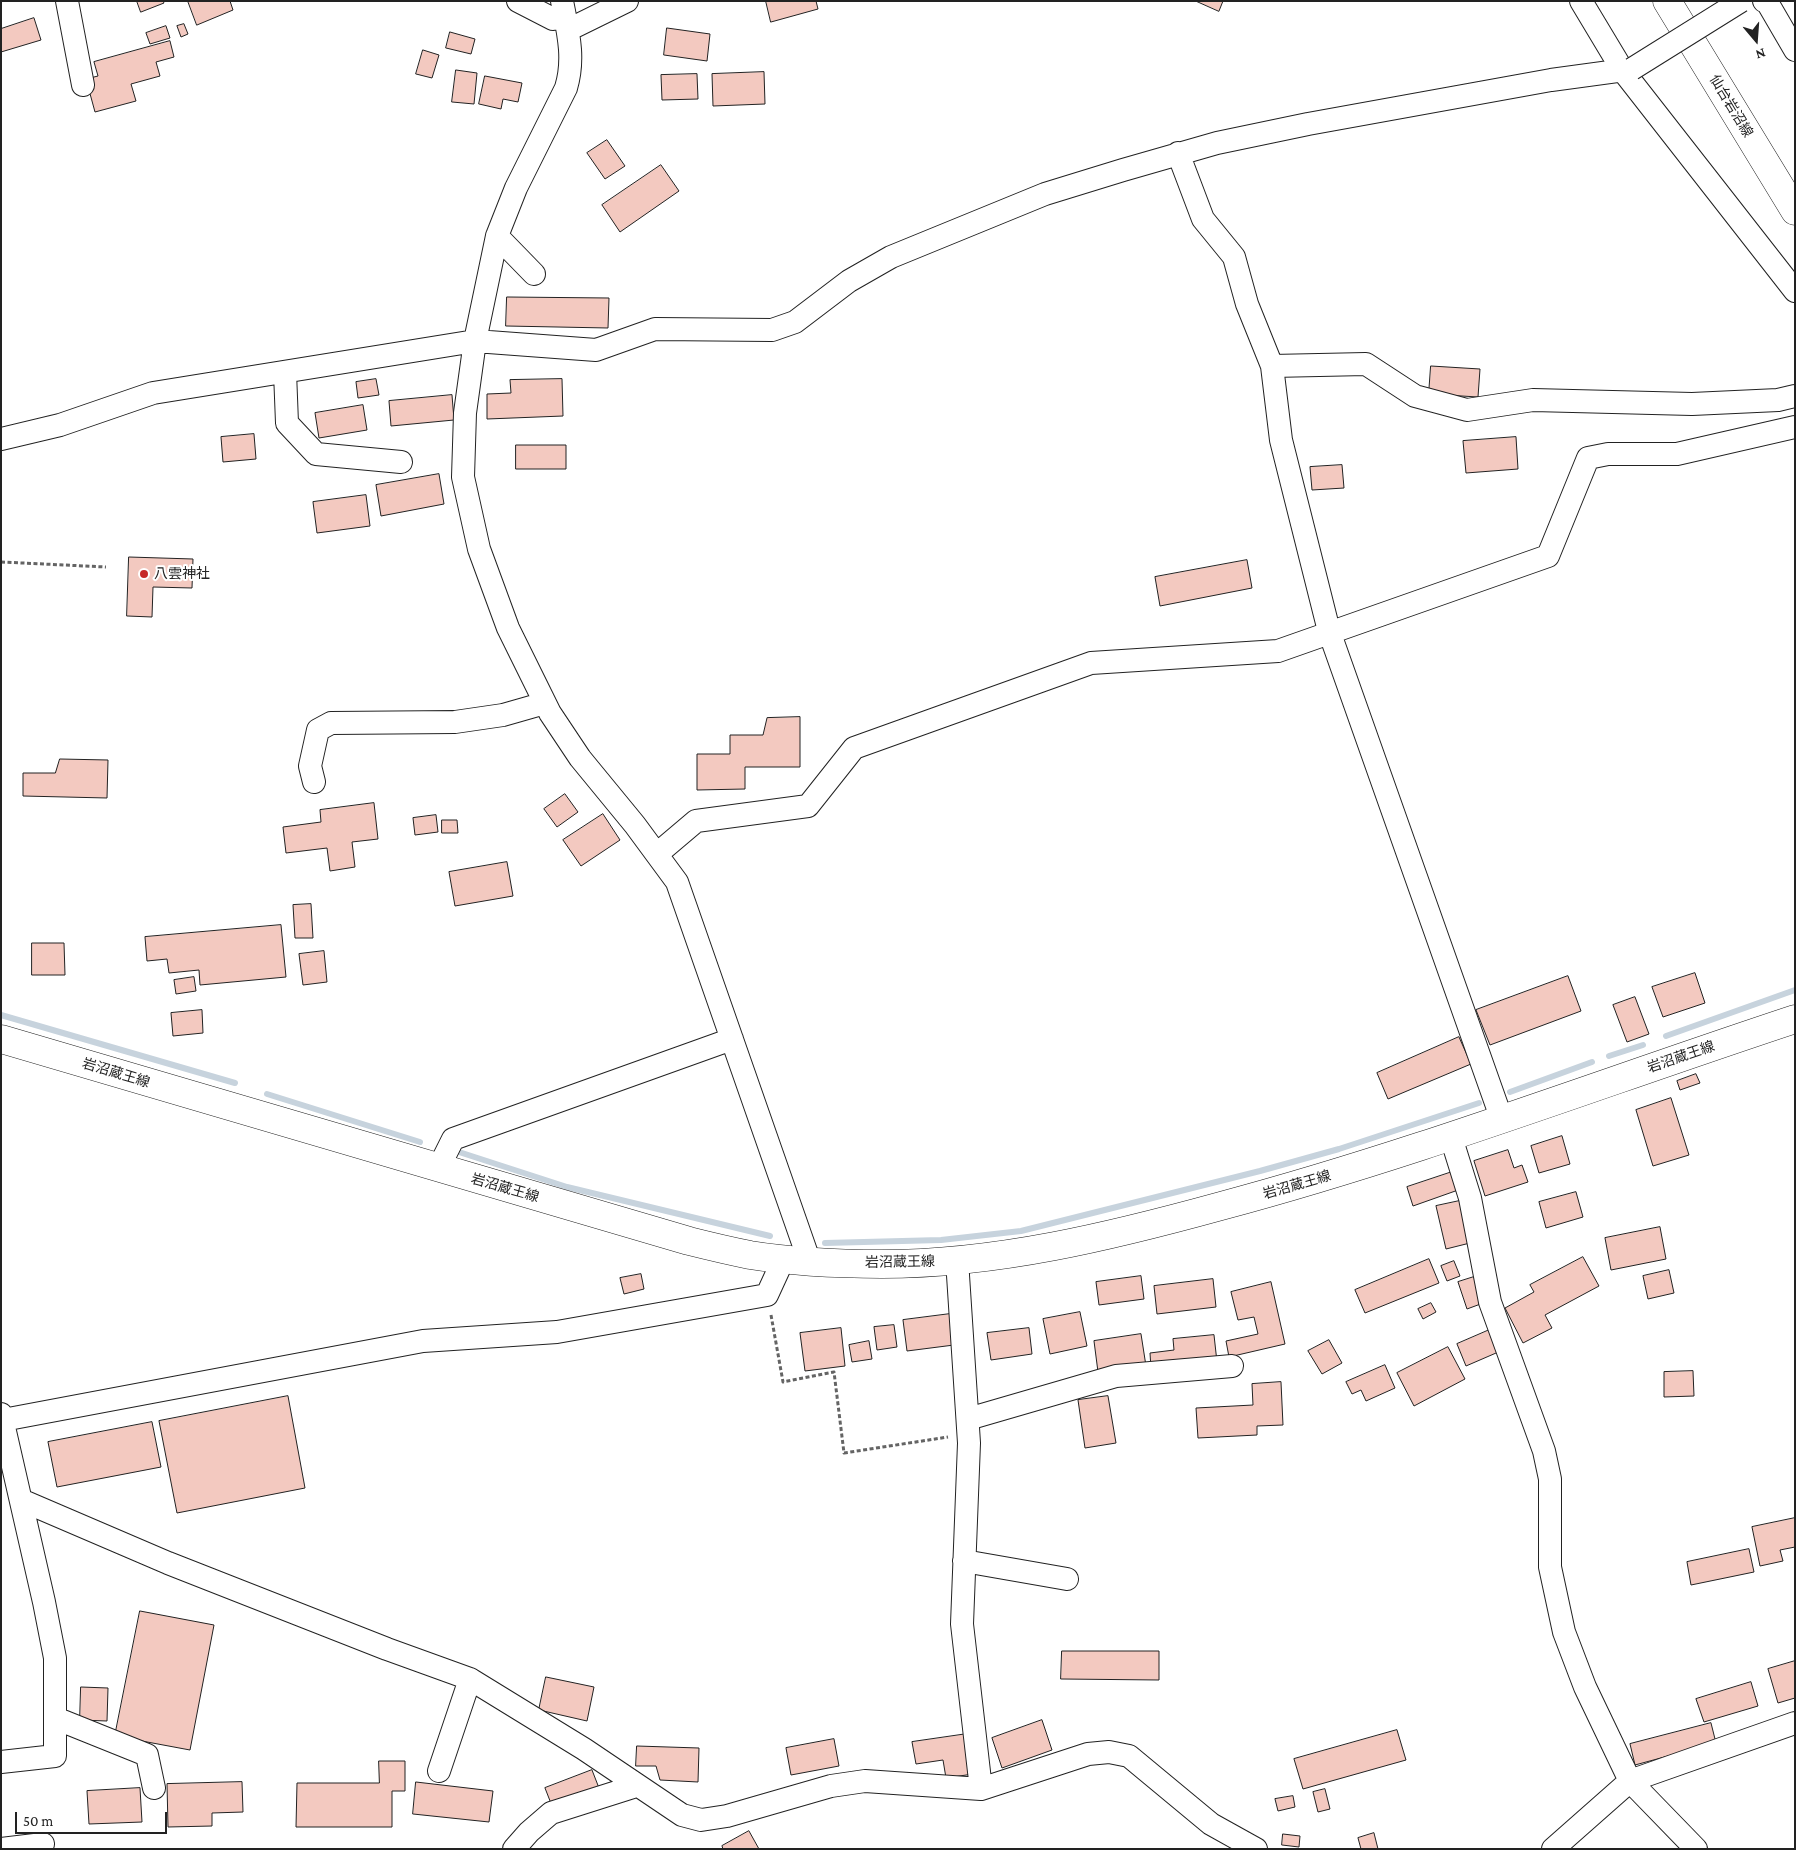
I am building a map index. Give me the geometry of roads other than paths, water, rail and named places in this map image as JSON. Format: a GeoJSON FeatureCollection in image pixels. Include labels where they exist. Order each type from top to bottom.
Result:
{"type":"FeatureCollection","features":[{"type":"Feature","properties":{"kind":"main road","name":"仙台岩沼線"},"geometry":{"type":"LineString","coordinates":[[1667,1],[1795,212]]}},
{"type":"Feature","properties":{"kind":"main road","name":"岩沼蔵王線"},"geometry":{"type":"LineString","coordinates":[[1,1038],[438,1169],[689,1241],[751,1255],[882,1264],[957,1260],[1051,1246],[1165,1222],[1307,1183],[1451,1137],[1795,1019]]}},
{"type":"Feature","properties":{"kind":"street"},"geometry":{"type":"LineString","coordinates":[[67,1],[83,85]]}},
{"type":"Feature","properties":{"kind":"street"},"geometry":{"type":"LineString","coordinates":[[518,1],[553,19],[627,1]]}},
{"type":"Feature","properties":{"kind":"street"},"geometry":{"type":"LineString","coordinates":[[1581,1],[1627,70],[1795,291]]}},
{"type":"Feature","properties":{"kind":"street"},"geometry":{"type":"LineString","coordinates":[[1,439],[60,425],[153,393],[475,341],[596,350],[655,329],[772,330],[795,322],[849,281],[891,257],[1045,194],[1178,153],[1422,102],[1551,80],[1627,70],[1742,1]]}},
{"type":"Feature","properties":{"kind":"street"},"geometry":{"type":"LineString","coordinates":[[1764,1],[1767,2],[1795,50]]}},
{"type":"Feature","properties":{"kind":"street"},"geometry":{"type":"LineString","coordinates":[[1,1762],[55,1756],[55,1658],[2,1417],[423,1341],[557,1332],[767,1295],[796,1259],[732,1038],[677,882],[580,758],[545,703],[508,628],[479,550],[463,477],[465,413],[475,341],[497,236],[516,188],[566,88],[571,72],[572,55],[565,16]]}},
{"type":"Feature","properties":{"kind":"street"},"geometry":{"type":"LineString","coordinates":[[1178,153],[1203,219],[1234,257],[1247,304],[1272,366],[1281,440],[1329,631],[1502,1120]]}},
{"type":"Feature","properties":{"kind":"street"},"geometry":{"type":"LineString","coordinates":[[497,236],[534,274]]}},
{"type":"Feature","properties":{"kind":"street"},"geometry":{"type":"LineString","coordinates":[[1272,366],[1366,364],[1415,396],[1467,410],[1533,400],[1692,404],[1778,400],[1795,396]]}},
{"type":"Feature","properties":{"kind":"street"},"geometry":{"type":"LineString","coordinates":[[285,372],[287,423],[316,454],[402,462]]}},
{"type":"Feature","properties":{"kind":"street"},"geometry":{"type":"LineString","coordinates":[[657,854],[696,821],[808,806],[854,748],[1091,663],[1278,651],[1329,631],[1548,556],[1588,458],[1608,454],[1677,454],[1795,427]]}},
{"type":"Feature","properties":{"kind":"street"},"geometry":{"type":"LineString","coordinates":[[314,782],[310,766],[318,730],[331,723],[455,722],[503,715],[545,703]]}},
{"type":"Feature","properties":{"kind":"street"},"geometry":{"type":"LineString","coordinates":[[438,1169],[453,1139],[732,1038]]}},
{"type":"Feature","properties":{"kind":"street"},"geometry":{"type":"LineString","coordinates":[[1451,1137],[1470,1198],[1490,1302],[1544,1451],[1550,1479],[1550,1567],[1564,1632],[1585,1688],[1630,1781],[1696,1849]]}},
{"type":"Feature","properties":{"kind":"street"},"geometry":{"type":"LineString","coordinates":[[957,1260],[968,1427],[962,1624],[981,1790]]}},
{"type":"Feature","properties":{"kind":"street"},"geometry":{"type":"LineString","coordinates":[[968,1427],[1116,1376],[1232,1366]]}},
{"type":"Feature","properties":{"kind":"street"},"geometry":{"type":"LineString","coordinates":[[21,1500],[168,1563],[387,1649],[470,1679],[584,1749],[636,1786],[682,1815],[701,1820],[726,1816],[831,1786],[865,1781],[981,1790],[1088,1754],[1109,1752],[1129,1756],[1211,1824],[1256,1849]]}},
{"type":"Feature","properties":{"kind":"street"},"geometry":{"type":"LineString","coordinates":[[964,1561],[1067,1579]]}},
{"type":"Feature","properties":{"kind":"street"},"geometry":{"type":"LineString","coordinates":[[439,1771],[470,1679]]}},
{"type":"Feature","properties":{"kind":"street"},"geometry":{"type":"LineString","coordinates":[[54,1718],[148,1755],[154,1788]]}},
{"type":"Feature","properties":{"kind":"street"},"geometry":{"type":"LineString","coordinates":[[1553,1849],[1630,1781],[1795,1723]]}},
{"type":"Feature","properties":{"kind":"street"},"geometry":{"type":"LineString","coordinates":[[514,1849],[529,1832],[551,1813],[636,1786]]}},
{"type":"Feature","properties":{"kind":"street"},"geometry":{"type":"LineString","coordinates":[[1,1849],[43,1844]]}},
{"type":"Feature","properties":{"kind":"waterway"},"geometry":{"type":"LineString","coordinates":[[1666,1036],[1795,990]]}},
{"type":"Feature","properties":{"kind":"waterway"},"geometry":{"type":"LineString","coordinates":[[1,1015],[235,1083]]}},
{"type":"Feature","properties":{"kind":"waterway"},"geometry":{"type":"LineString","coordinates":[[1609,1056],[1643,1045]]}},
{"type":"Feature","properties":{"kind":"waterway"},"geometry":{"type":"LineString","coordinates":[[1510,1092],[1592,1062]]}},
{"type":"Feature","properties":{"kind":"waterway"},"geometry":{"type":"LineString","coordinates":[[267,1094],[420,1142]]}},
{"type":"Feature","properties":{"kind":"waterway"},"geometry":{"type":"LineString","coordinates":[[825,1243],[941,1240],[1021,1231],[1260,1171],[1339,1149],[1479,1103]]}},
{"type":"Feature","properties":{"kind":"waterway"},"geometry":{"type":"LineString","coordinates":[[459,1152],[567,1187],[770,1236]]}},
{"type":"Feature","properties":{"kind":"place","name":"八雲神社"},"geometry":{"type":"Point","coordinates":[144,574]}}]}
